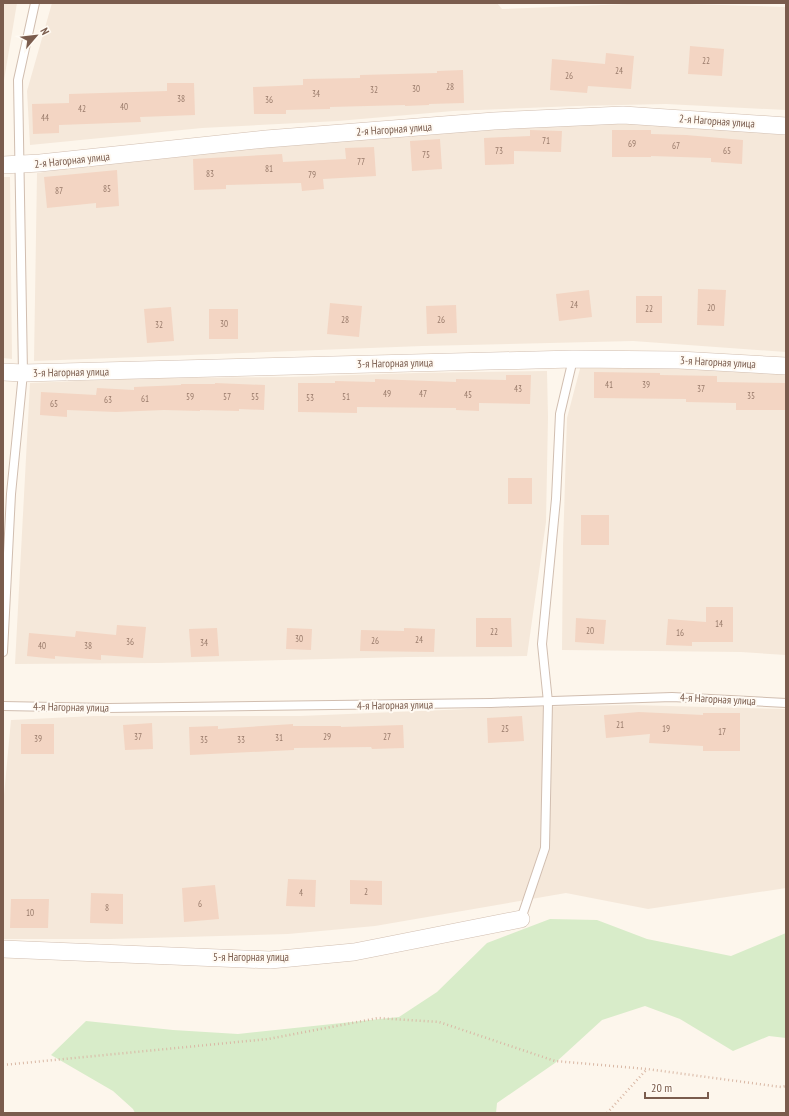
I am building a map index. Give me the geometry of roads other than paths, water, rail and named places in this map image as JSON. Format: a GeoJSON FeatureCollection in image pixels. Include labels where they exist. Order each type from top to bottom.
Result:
{"type":"FeatureCollection","features":[{"type":"Feature","properties":{"kind":"street","name":"2-я Нагорная улица"},"geometry":{"type":"LineString","coordinates":[[3,165],[20,165],[266,139],[501,121],[624,115],[786,126]]}},
{"type":"Feature","properties":{"kind":"street","name":"3-я Нагорная улица"},"geometry":{"type":"LineString","coordinates":[[3,372],[23,373],[573,359],[679,360],[786,366]]}},
{"type":"Feature","properties":{"kind":"street","name":"5-я Нагорная улица"},"geometry":{"type":"LineString","coordinates":[[3,949],[270,960],[354,952],[520,919]]}},
{"type":"Feature","properties":{"kind":"lane"},"geometry":{"type":"LineString","coordinates":[[3,652],[12,494],[23,373],[18,80],[35,3]]}},
{"type":"Feature","properties":{"kind":"lane"},"geometry":{"type":"LineString","coordinates":[[520,919],[545,848],[548,702],[542,644],[556,499],[560,414],[573,359]]}},
{"type":"Feature","properties":{"kind":"lane","name":"4-я Нагорная улица"},"geometry":{"type":"LineString","coordinates":[[3,706],[109,708],[548,702],[672,697],[786,703]]}}]}
